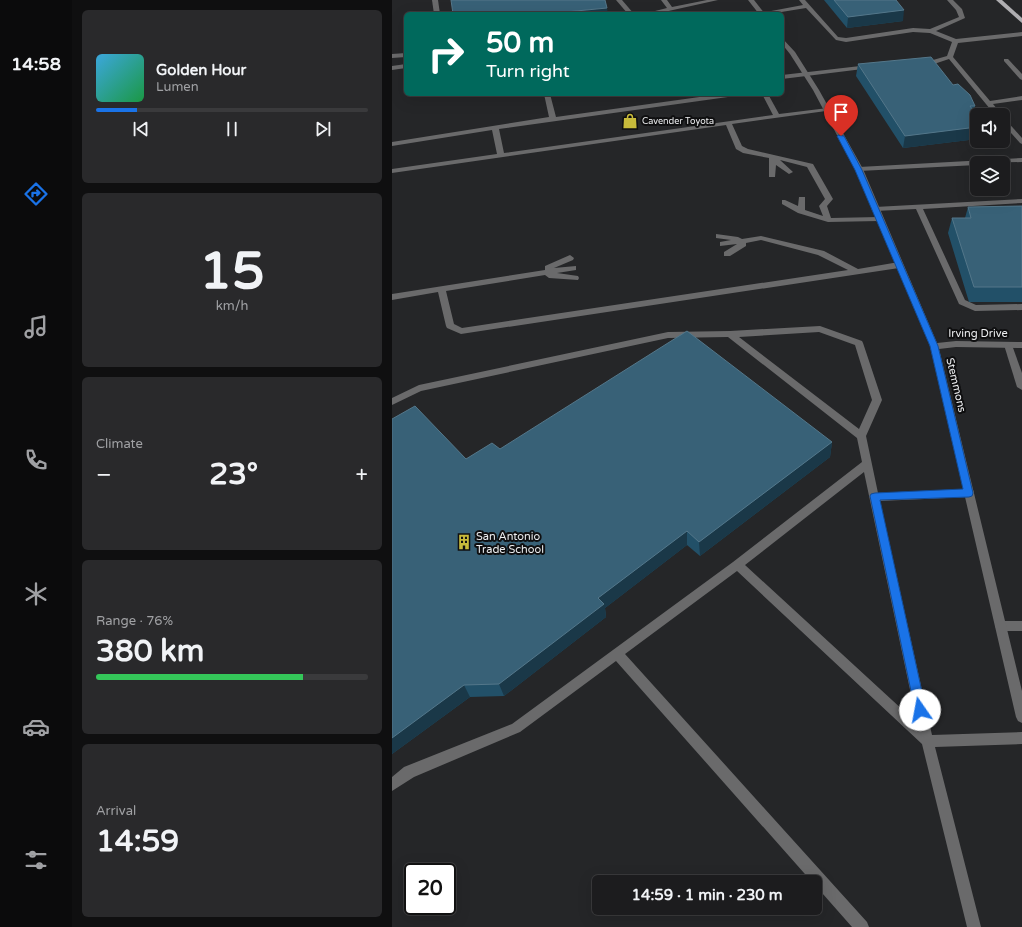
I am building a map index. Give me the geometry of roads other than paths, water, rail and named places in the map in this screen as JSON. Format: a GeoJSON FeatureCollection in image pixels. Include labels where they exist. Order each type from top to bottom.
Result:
{"type":"FeatureCollection","features":[{"type":"Feature","properties":{"kind":"main road"},"geometry":{"type":"LineString","coordinates":[[1000,0],[1022,21]]}},
{"type":"Feature","properties":{"kind":"street"},"geometry":{"type":"LineString","coordinates":[[435,0],[437,12]]}},
{"type":"Feature","properties":{"kind":"street"},"geometry":{"type":"LineString","coordinates":[[619,0],[629,12]]}},
{"type":"Feature","properties":{"kind":"street"},"geometry":{"type":"LineString","coordinates":[[664,0],[671,9]]}},
{"type":"Feature","properties":{"kind":"street"},"geometry":{"type":"LineString","coordinates":[[656,12],[711,0]]}},
{"type":"Feature","properties":{"kind":"street"},"geometry":{"type":"LineString","coordinates":[[751,0],[759,12]]}},
{"type":"Feature","properties":{"kind":"street"},"geometry":{"type":"LineString","coordinates":[[802,0],[836,38],[846,40],[913,30],[931,31],[955,41],[1022,34]]}},
{"type":"Feature","properties":{"kind":"street"},"geometry":{"type":"LineString","coordinates":[[931,31],[962,18],[959,9],[950,0]]}},
{"type":"Feature","properties":{"kind":"street"},"geometry":{"type":"LineString","coordinates":[[772,12],[808,6]]}},
{"type":"Feature","properties":{"kind":"street"},"geometry":{"type":"LineString","coordinates":[[950,57],[955,41]]}},
{"type":"Feature","properties":{"kind":"street","name":"Stemmons"},"geometry":{"type":"LineString","coordinates":[[784,43],[805,73],[826,109],[858,170],[934,346],[1022,718]]}},
{"type":"Feature","properties":{"kind":"street"},"geometry":{"type":"LineString","coordinates":[[392,56],[404,54]]}},
{"type":"Feature","properties":{"kind":"street"},"geometry":{"type":"LineString","coordinates":[[910,64],[934,62],[950,57]]}},
{"type":"Feature","properties":{"kind":"street"},"geometry":{"type":"LineString","coordinates":[[950,57],[993,108]]}},
{"type":"Feature","properties":{"kind":"street"},"geometry":{"type":"LineString","coordinates":[[1006,60],[1022,78]]}},
{"type":"Feature","properties":{"kind":"street"},"geometry":{"type":"LineString","coordinates":[[392,68],[404,66]]}},
{"type":"Feature","properties":{"kind":"street"},"geometry":{"type":"LineString","coordinates":[[784,76],[879,66]]}},
{"type":"Feature","properties":{"kind":"street"},"geometry":{"type":"LineString","coordinates":[[547,96],[553,119]]}},
{"type":"Feature","properties":{"kind":"street"},"geometry":{"type":"LineString","coordinates":[[392,144],[553,119],[720,96]]}},
{"type":"Feature","properties":{"kind":"street"},"geometry":{"type":"LineString","coordinates":[[766,96],[777,116]]}},
{"type":"Feature","properties":{"kind":"street"},"geometry":{"type":"LineString","coordinates":[[988,103],[1022,98]]}},
{"type":"Feature","properties":{"kind":"street"},"geometry":{"type":"LineString","coordinates":[[392,171],[826,109]]}},
{"type":"Feature","properties":{"kind":"street"},"geometry":{"type":"LineString","coordinates":[[728,123],[739,147],[746,152],[802,163],[810,166],[829,199],[823,206],[828,220]]}},
{"type":"Feature","properties":{"kind":"street"},"geometry":{"type":"LineString","coordinates":[[495,128],[501,156]]}},
{"type":"Feature","properties":{"kind":"street"},"geometry":{"type":"LineString","coordinates":[[1010,128],[1022,142]]}},
{"type":"Feature","properties":{"kind":"street"},"geometry":{"type":"LineString","coordinates":[[773,158],[789,172]]}},
{"type":"Feature","properties":{"kind":"street"},"geometry":{"type":"LineString","coordinates":[[772,174],[773,158]]}},
{"type":"Feature","properties":{"kind":"street"},"geometry":{"type":"LineString","coordinates":[[858,170],[1022,160]]}},
{"type":"Feature","properties":{"kind":"street"},"geometry":{"type":"LineString","coordinates":[[801,211],[802,199]]}},
{"type":"Feature","properties":{"kind":"street"},"geometry":{"type":"LineString","coordinates":[[875,209],[1022,201]]}},
{"type":"Feature","properties":{"kind":"street"},"geometry":{"type":"LineString","coordinates":[[785,202],[801,211],[828,220],[879,219]]}},
{"type":"Feature","properties":{"kind":"street"},"geometry":{"type":"LineString","coordinates":[[918,206],[962,302],[975,308],[1022,307]]}},
{"type":"Feature","properties":{"kind":"street"},"geometry":{"type":"LineString","coordinates":[[719,236],[748,240]]}},
{"type":"Feature","properties":{"kind":"street"},"geometry":{"type":"LineString","coordinates":[[723,244],[761,238],[821,253],[856,271]]}},
{"type":"Feature","properties":{"kind":"street"},"geometry":{"type":"LineString","coordinates":[[726,254],[748,240]]}},
{"type":"Feature","properties":{"kind":"street"},"geometry":{"type":"LineString","coordinates":[[538,274],[570,258]]}},
{"type":"Feature","properties":{"kind":"street"},"geometry":{"type":"LineString","coordinates":[[441,289],[450,326],[461,331],[899,265]]}},
{"type":"Feature","properties":{"kind":"street"},"geometry":{"type":"LineString","coordinates":[[392,297],[573,268]]}},
{"type":"Feature","properties":{"kind":"street"},"geometry":{"type":"LineString","coordinates":[[538,274],[575,278]]}},
{"type":"Feature","properties":{"kind":"street"},"geometry":{"type":"LineString","coordinates":[[392,402],[419,388],[668,335],[730,334],[820,329],[859,343],[877,400],[861,436]]}},
{"type":"Feature","properties":{"kind":"street"},"geometry":{"type":"LineString","coordinates":[[730,334],[861,436],[927,741],[974,927]]}},
{"type":"Feature","properties":{"kind":"street","name":"Irving Drive"},"geometry":{"type":"LineString","coordinates":[[934,346],[956,344],[1022,345]]}},
{"type":"Feature","properties":{"kind":"street"},"geometry":{"type":"LineString","coordinates":[[1008,345],[1022,387]]}},
{"type":"Feature","properties":{"kind":"street"},"geometry":{"type":"LineString","coordinates":[[392,785],[408,772],[516,728],[737,565],[868,463]]}},
{"type":"Feature","properties":{"kind":"street"},"geometry":{"type":"LineString","coordinates":[[875,496],[969,493]]}},
{"type":"Feature","properties":{"kind":"street"},"geometry":{"type":"LineString","coordinates":[[737,565],[927,741],[1022,738]]}},
{"type":"Feature","properties":{"kind":"street"},"geometry":{"type":"LineString","coordinates":[[1000,626],[1022,626]]}},
{"type":"Feature","properties":{"kind":"street"},"geometry":{"type":"LineString","coordinates":[[617,654],[862,927]]}},
{"type":"Feature","properties":{"kind":"place","name":"Cavender Toyota"},"geometry":{"type":"Point","coordinates":[630,121]}},
{"type":"Feature","properties":{"kind":"place","name":"San Antonio Trade School"},"geometry":{"type":"Point","coordinates":[464,542]}}]}
